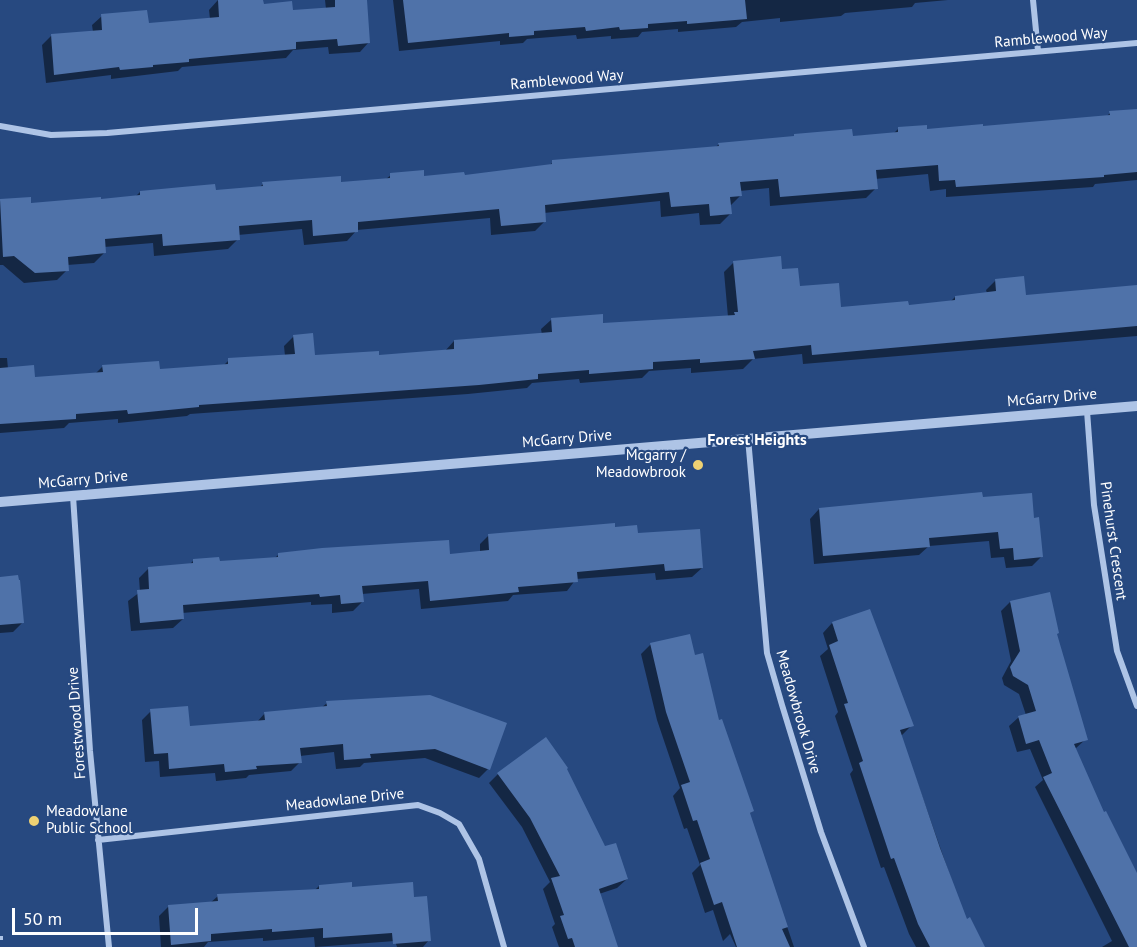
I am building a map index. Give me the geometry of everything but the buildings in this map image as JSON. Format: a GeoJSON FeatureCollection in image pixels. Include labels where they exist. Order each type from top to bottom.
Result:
{"type":"FeatureCollection","features":[{"type":"Feature","properties":{"kind":"street"},"geometry":{"type":"LineString","coordinates":[[1033,0],[1038,51]]}},
{"type":"Feature","properties":{"kind":"street","name":"Ramblewood Way"},"geometry":{"type":"LineString","coordinates":[[0,126],[51,135],[107,133],[1137,43]]}},
{"type":"Feature","properties":{"kind":"street","name":"McGarry Drive"},"geometry":{"type":"LineString","coordinates":[[0,502],[1137,406]]}},
{"type":"Feature","properties":{"kind":"street","name":"Pinehurst Crescent"},"geometry":{"type":"LineString","coordinates":[[1087,411],[1094,505],[1117,651],[1137,706]]}},
{"type":"Feature","properties":{"kind":"street","name":"Meadowbrook Drive"},"geometry":{"type":"LineString","coordinates":[[748,438],[767,652],[821,832],[864,947]]}},
{"type":"Feature","properties":{"kind":"street","name":"Forestwood Drive"},"geometry":{"type":"LineString","coordinates":[[73,496],[98,840],[110,947]]}},
{"type":"Feature","properties":{"kind":"street","name":"Meadowlane Drive"},"geometry":{"type":"LineString","coordinates":[[98,840],[418,804],[459,824],[479,859],[504,947]]}},
{"type":"Feature","properties":{"kind":"place","name":"Mcgarry / Meadowbrook"},"geometry":{"type":"Point","coordinates":[698,465]}},
{"type":"Feature","properties":{"kind":"place","name":"Meadowlane Public School"},"geometry":{"type":"Point","coordinates":[34,821]}},
{"type":"Feature","properties":{"kind":"district","name":"Forest Heights"},"geometry":{"type":"Point","coordinates":[757,440]}}]}
